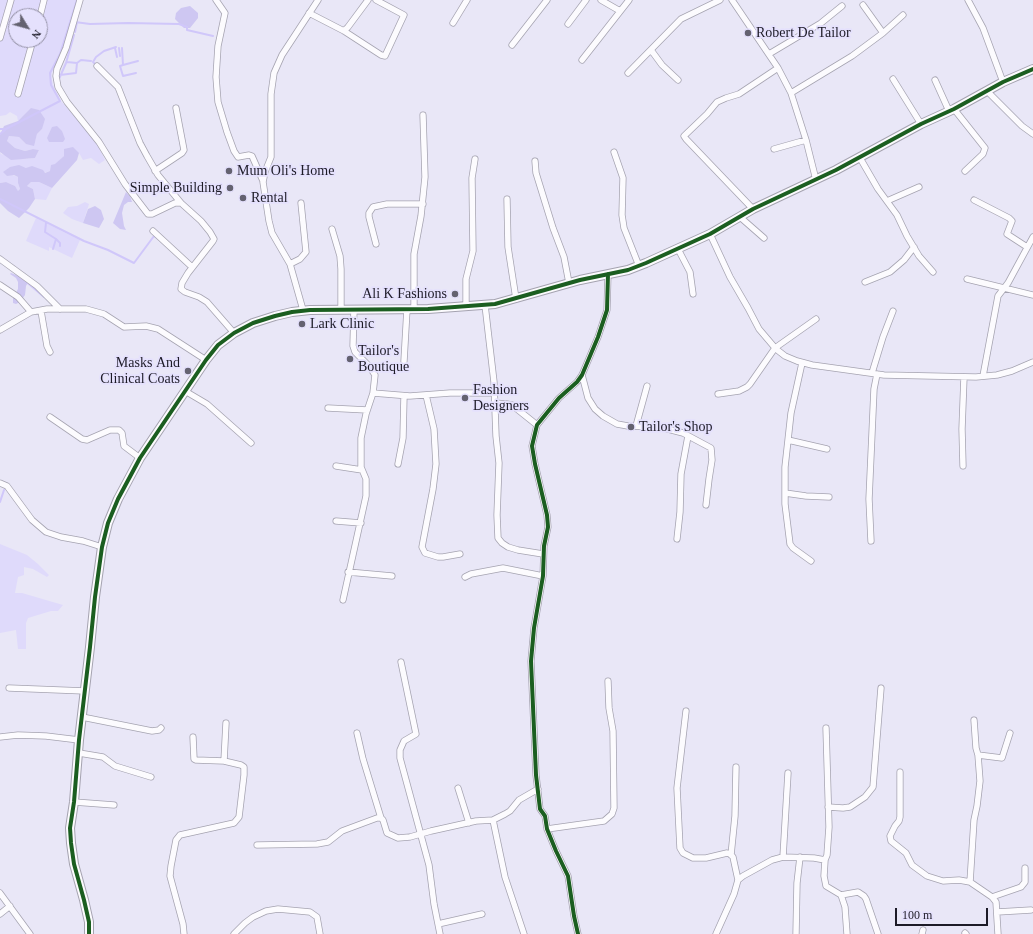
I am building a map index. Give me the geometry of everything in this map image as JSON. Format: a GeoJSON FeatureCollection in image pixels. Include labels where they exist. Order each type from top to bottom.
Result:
{"type":"FeatureCollection","features":[{"type":"Feature","properties":{"kind":"street"},"geometry":{"type":"LineString","coordinates":[[0,38],[11,0]]}},
{"type":"Feature","properties":{"kind":"street"},"geometry":{"type":"LineString","coordinates":[[80,0],[66,48],[57,69],[56,76],[58,87],[67,102],[99,142],[125,184],[148,214],[152,214],[175,203],[181,203]]}},
{"type":"Feature","properties":{"kind":"street"},"geometry":{"type":"LineString","coordinates":[[216,0],[225,13],[218,46],[216,77],[218,102],[234,151],[238,157],[249,155],[252,156],[263,182],[272,233],[290,264],[303,310]]}},
{"type":"Feature","properties":{"kind":"street"},"geometry":{"type":"LineString","coordinates":[[263,182],[270,157],[271,94],[274,73],[282,55],[318,0]]}},
{"type":"Feature","properties":{"kind":"street"},"geometry":{"type":"LineString","coordinates":[[344,31],[368,0]]}},
{"type":"Feature","properties":{"kind":"street"},"geometry":{"type":"LineString","coordinates":[[309,13],[344,31],[381,55],[385,56],[404,16],[376,0]]}},
{"type":"Feature","properties":{"kind":"street"},"geometry":{"type":"LineString","coordinates":[[453,23],[467,0]]}},
{"type":"Feature","properties":{"kind":"street"},"geometry":{"type":"LineString","coordinates":[[512,45],[547,0]]}},
{"type":"Feature","properties":{"kind":"street"},"geometry":{"type":"LineString","coordinates":[[568,24],[586,0]]}},
{"type":"Feature","properties":{"kind":"street"},"geometry":{"type":"LineString","coordinates":[[601,0],[620,12]]}},
{"type":"Feature","properties":{"kind":"street"},"geometry":{"type":"LineString","coordinates":[[582,60],[629,0]]}},
{"type":"Feature","properties":{"kind":"street"},"geometry":{"type":"LineString","coordinates":[[628,73],[681,19],[720,0]]}},
{"type":"Feature","properties":{"kind":"street"},"geometry":{"type":"LineString","coordinates":[[732,0],[778,68],[791,93],[806,140],[816,180]]}},
{"type":"Feature","properties":{"kind":"street"},"geometry":{"type":"LineString","coordinates":[[968,0],[983,28],[1003,82]]}},
{"type":"Feature","properties":{"kind":"street"},"geometry":{"type":"LineString","coordinates":[[862,5],[883,33]]}},
{"type":"Feature","properties":{"kind":"street"},"geometry":{"type":"LineString","coordinates":[[769,54],[822,23],[842,6]]}},
{"type":"Feature","properties":{"kind":"street"},"geometry":{"type":"LineString","coordinates":[[791,93],[852,56],[883,33],[903,15]]}},
{"type":"Feature","properties":{"kind":"street"},"geometry":{"type":"LineString","coordinates":[[18,94],[31,48]]}},
{"type":"Feature","properties":{"kind":"street"},"geometry":{"type":"LineString","coordinates":[[651,50],[662,65],[678,80]]}},
{"type":"Feature","properties":{"kind":"street"},"geometry":{"type":"LineString","coordinates":[[96,66],[118,87],[140,143],[155,171],[181,203],[201,221],[214,238],[211,245],[184,279],[181,289],[185,292],[200,297],[207,302],[234,333]]}},
{"type":"Feature","properties":{"kind":"street"},"geometry":{"type":"LineString","coordinates":[[753,209],[684,136],[708,114],[717,102],[739,94],[778,68]]}},
{"type":"Feature","properties":{"kind":"street"},"geometry":{"type":"LineString","coordinates":[[89,934],[89,922],[74,864],[70,828],[95,597],[102,547],[108,523],[118,499],[140,458],[206,360],[218,345],[234,333],[253,323],[303,310],[411,309],[466,307],[495,304],[569,282],[639,266],[710,234],[753,209],[860,158],[921,124],[952,110],[1003,82],[1033,69]]}},
{"type":"Feature","properties":{"kind":"street"},"geometry":{"type":"LineString","coordinates":[[893,79],[921,124]]}},
{"type":"Feature","properties":{"kind":"street"},"geometry":{"type":"LineString","coordinates":[[935,80],[952,110],[985,148],[983,154],[965,171]]}},
{"type":"Feature","properties":{"kind":"street"},"geometry":{"type":"LineString","coordinates":[[987,91],[1022,126],[1033,134]]}},
{"type":"Feature","properties":{"kind":"street"},"geometry":{"type":"LineString","coordinates":[[155,171],[182,153],[184,150],[176,108]]}},
{"type":"Feature","properties":{"kind":"street"},"geometry":{"type":"LineString","coordinates":[[404,361],[411,309],[414,254],[423,204],[425,177],[423,115]]}},
{"type":"Feature","properties":{"kind":"street"},"geometry":{"type":"LineString","coordinates":[[774,149],[806,140]]}},
{"type":"Feature","properties":{"kind":"street"},"geometry":{"type":"LineString","coordinates":[[614,152],[623,178],[622,215],[624,228],[639,266]]}},
{"type":"Feature","properties":{"kind":"street"},"geometry":{"type":"LineString","coordinates":[[860,158],[878,189],[897,215],[923,262],[933,272]]}},
{"type":"Feature","properties":{"kind":"street"},"geometry":{"type":"LineString","coordinates":[[466,307],[466,279],[473,251],[472,178],[475,159]]}},
{"type":"Feature","properties":{"kind":"street"},"geometry":{"type":"LineString","coordinates":[[535,161],[536,173],[554,232],[564,256],[569,282]]}},
{"type":"Feature","properties":{"kind":"street"},"geometry":{"type":"LineString","coordinates":[[887,201],[919,188]]}},
{"type":"Feature","properties":{"kind":"street"},"geometry":{"type":"LineString","coordinates":[[507,200],[508,247],[516,299]]}},
{"type":"Feature","properties":{"kind":"street"},"geometry":{"type":"LineString","coordinates":[[974,200],[1009,218],[1012,221],[1007,234],[1027,247]]}},
{"type":"Feature","properties":{"kind":"street"},"geometry":{"type":"LineString","coordinates":[[290,264],[300,259],[306,252],[301,203]]}},
{"type":"Feature","properties":{"kind":"street"},"geometry":{"type":"LineString","coordinates":[[376,244],[369,217],[369,213],[373,207],[387,204],[423,204]]}},
{"type":"Feature","properties":{"kind":"street"},"geometry":{"type":"LineString","coordinates":[[740,217],[764,238]]}},
{"type":"Feature","properties":{"kind":"street"},"geometry":{"type":"LineString","coordinates":[[332,229],[338,247],[341,269],[341,309]]}},
{"type":"Feature","properties":{"kind":"street"},"geometry":{"type":"LineString","coordinates":[[153,231],[192,267]]}},
{"type":"Feature","properties":{"kind":"street"},"geometry":{"type":"LineString","coordinates":[[710,234],[730,276],[759,329],[775,348],[785,356],[802,363],[905,377],[964,377],[998,375],[1033,362]]}},
{"type":"Feature","properties":{"kind":"street"},"geometry":{"type":"LineString","coordinates":[[983,376],[998,296],[1005,287],[1033,237]]}},
{"type":"Feature","properties":{"kind":"street"},"geometry":{"type":"LineString","coordinates":[[865,282],[890,272],[904,260],[914,247]]}},
{"type":"Feature","properties":{"kind":"street"},"geometry":{"type":"LineString","coordinates":[[678,249],[690,272],[693,294]]}},
{"type":"Feature","properties":{"kind":"street"},"geometry":{"type":"LineString","coordinates":[[0,259],[37,286],[60,309]]}},
{"type":"Feature","properties":{"kind":"street"},"geometry":{"type":"LineString","coordinates":[[578,934],[568,876],[556,851],[545,816],[540,809],[538,789],[530,670],[534,628],[543,576],[543,554],[548,527],[547,515],[534,464],[532,446],[537,425],[559,398],[577,382],[582,375],[598,337],[607,310],[608,274]]}},
{"type":"Feature","properties":{"kind":"street"},"geometry":{"type":"LineString","coordinates":[[967,279],[1033,295]]}},
{"type":"Feature","properties":{"kind":"street"},"geometry":{"type":"LineString","coordinates":[[0,285],[18,297],[31,312]]}},
{"type":"Feature","properties":{"kind":"street"},"geometry":{"type":"LineString","coordinates":[[485,305],[495,403],[499,463],[496,515],[498,538],[508,547],[543,554]]}},
{"type":"Feature","properties":{"kind":"street"},"geometry":{"type":"LineString","coordinates":[[0,330],[31,312],[41,310],[86,309],[99,312],[127,328],[146,326],[155,328],[206,360]]}},
{"type":"Feature","properties":{"kind":"street"},"geometry":{"type":"LineString","coordinates":[[343,600],[360,523],[366,486],[365,476],[362,470],[361,438],[375,375],[369,366],[358,356],[353,346],[354,309]]}},
{"type":"Feature","properties":{"kind":"street"},"geometry":{"type":"LineString","coordinates":[[41,310],[47,346],[50,352]]}},
{"type":"Feature","properties":{"kind":"street"},"geometry":{"type":"LineString","coordinates":[[871,541],[869,499],[875,374],[883,337],[892,311]]}},
{"type":"Feature","properties":{"kind":"street"},"geometry":{"type":"LineString","coordinates":[[718,394],[739,391],[747,387],[775,348],[816,319]]}},
{"type":"Feature","properties":{"kind":"street"},"geometry":{"type":"LineString","coordinates":[[802,363],[791,413],[784,467],[785,493],[790,544],[793,548],[808,557],[811,561]]}},
{"type":"Feature","properties":{"kind":"street"},"geometry":{"type":"LineString","coordinates":[[582,375],[588,398],[595,409],[603,416],[617,424],[628,426],[660,426],[688,436],[708,446],[712,451],[712,460],[706,505]]}},
{"type":"Feature","properties":{"kind":"street"},"geometry":{"type":"LineString","coordinates":[[963,466],[962,430],[964,377]]}},
{"type":"Feature","properties":{"kind":"street"},"geometry":{"type":"LineString","coordinates":[[636,426],[647,386]]}},
{"type":"Feature","properties":{"kind":"street"},"geometry":{"type":"LineString","coordinates":[[185,391],[206,404],[251,443]]}},
{"type":"Feature","properties":{"kind":"street"},"geometry":{"type":"LineString","coordinates":[[372,393],[404,396],[450,393],[494,393]]}},
{"type":"Feature","properties":{"kind":"street"},"geometry":{"type":"LineString","coordinates":[[426,395],[432,421],[436,464],[422,547],[425,553],[438,557],[460,554]]}},
{"type":"Feature","properties":{"kind":"street"},"geometry":{"type":"LineString","coordinates":[[398,464],[404,438],[404,396]]}},
{"type":"Feature","properties":{"kind":"street"},"geometry":{"type":"LineString","coordinates":[[495,403],[512,405],[537,425]]}},
{"type":"Feature","properties":{"kind":"street"},"geometry":{"type":"LineString","coordinates":[[328,408],[367,410]]}},
{"type":"Feature","properties":{"kind":"street"},"geometry":{"type":"LineString","coordinates":[[50,417],[82,440],[87,440],[110,430],[119,430],[122,433],[124,446],[140,458]]}},
{"type":"Feature","properties":{"kind":"street"},"geometry":{"type":"LineString","coordinates":[[677,540],[680,512],[681,474],[688,436]]}},
{"type":"Feature","properties":{"kind":"street"},"geometry":{"type":"LineString","coordinates":[[788,440],[827,449]]}},
{"type":"Feature","properties":{"kind":"street"},"geometry":{"type":"LineString","coordinates":[[336,466],[362,470]]}},
{"type":"Feature","properties":{"kind":"street"},"geometry":{"type":"LineString","coordinates":[[0,483],[7,486],[32,520],[46,532],[102,547]]}},
{"type":"Feature","properties":{"kind":"street"},"geometry":{"type":"LineString","coordinates":[[785,493],[829,497]]}},
{"type":"Feature","properties":{"kind":"street"},"geometry":{"type":"LineString","coordinates":[[336,521],[360,523]]}},
{"type":"Feature","properties":{"kind":"street"},"geometry":{"type":"LineString","coordinates":[[466,577],[471,574],[495,568],[503,568],[543,576]]}},
{"type":"Feature","properties":{"kind":"street"},"geometry":{"type":"LineString","coordinates":[[348,572],[392,576]]}},
{"type":"Feature","properties":{"kind":"street"},"geometry":{"type":"LineString","coordinates":[[401,662],[416,734],[404,741],[400,750],[400,758],[429,866],[440,934]]}},
{"type":"Feature","properties":{"kind":"street"},"geometry":{"type":"LineString","coordinates":[[548,829],[604,821],[612,814],[614,808],[613,724],[609,708],[608,681]]}},
{"type":"Feature","properties":{"kind":"street"},"geometry":{"type":"LineString","coordinates":[[9,688],[85,691]]}},
{"type":"Feature","properties":{"kind":"street"},"geometry":{"type":"LineString","coordinates":[[828,807],[850,807],[859,802],[871,790],[881,688]]}},
{"type":"Feature","properties":{"kind":"street"},"geometry":{"type":"LineString","coordinates":[[686,711],[677,788],[680,848],[686,856],[693,858],[706,858],[727,854],[731,855]]}},
{"type":"Feature","properties":{"kind":"street"},"geometry":{"type":"LineString","coordinates":[[82,717],[152,731],[159,730],[161,728]]}},
{"type":"Feature","properties":{"kind":"street"},"geometry":{"type":"LineString","coordinates":[[970,882],[974,820],[980,781],[974,720]]}},
{"type":"Feature","properties":{"kind":"street"},"geometry":{"type":"LineString","coordinates":[[224,761],[226,722]]}},
{"type":"Feature","properties":{"kind":"street"},"geometry":{"type":"LineString","coordinates":[[826,728],[828,840],[824,876],[826,886],[841,895],[845,907],[847,934]]}},
{"type":"Feature","properties":{"kind":"street"},"geometry":{"type":"LineString","coordinates":[[357,733],[363,759],[381,818],[387,833],[398,838],[410,838],[431,831],[469,823],[493,820],[510,811],[518,800],[538,789]]}},
{"type":"Feature","properties":{"kind":"street"},"geometry":{"type":"LineString","coordinates":[[978,755],[1002,758],[1010,733]]}},
{"type":"Feature","properties":{"kind":"street"},"geometry":{"type":"LineString","coordinates":[[0,737],[18,734],[79,740]]}},
{"type":"Feature","properties":{"kind":"street"},"geometry":{"type":"LineString","coordinates":[[184,934],[183,924],[170,876],[176,840],[180,835],[234,823],[239,817],[244,767],[224,761],[196,760],[194,758],[193,737]]}},
{"type":"Feature","properties":{"kind":"street"},"geometry":{"type":"LineString","coordinates":[[79,753],[103,757],[114,766],[151,778]]}},
{"type":"Feature","properties":{"kind":"street"},"geometry":{"type":"LineString","coordinates":[[716,934],[734,894],[738,880],[731,855],[735,816],[736,767]]}},
{"type":"Feature","properties":{"kind":"street"},"geometry":{"type":"LineString","coordinates":[[900,772],[900,817],[890,836],[891,841],[906,853],[912,865],[927,876],[943,881],[959,880],[970,882],[992,897],[996,902],[998,934]]}},
{"type":"Feature","properties":{"kind":"street"},"geometry":{"type":"LineString","coordinates":[[783,857],[788,773]]}},
{"type":"Feature","properties":{"kind":"street"},"geometry":{"type":"LineString","coordinates":[[458,788],[469,823]]}},
{"type":"Feature","properties":{"kind":"street"},"geometry":{"type":"LineString","coordinates":[[74,802],[114,805]]}},
{"type":"Feature","properties":{"kind":"street"},"geometry":{"type":"LineString","coordinates":[[257,846],[324,843],[328,842],[346,829],[370,820],[381,818]]}},
{"type":"Feature","properties":{"kind":"street"},"geometry":{"type":"LineString","coordinates":[[493,820],[506,877],[524,934]]}},
{"type":"Feature","properties":{"kind":"street"},"geometry":{"type":"LineString","coordinates":[[738,880],[772,860],[783,857],[800,857],[825,860]]}},
{"type":"Feature","properties":{"kind":"street"},"geometry":{"type":"LineString","coordinates":[[796,934],[797,883],[800,857]]}},
{"type":"Feature","properties":{"kind":"street"},"geometry":{"type":"LineString","coordinates":[[992,897],[1021,887],[1025,882],[1025,868]]}},
{"type":"Feature","properties":{"kind":"street"},"geometry":{"type":"LineString","coordinates":[[841,895],[850,892],[858,892],[864,896],[878,934]]}},
{"type":"Feature","properties":{"kind":"street"},"geometry":{"type":"LineString","coordinates":[[0,893],[30,934]]}},
{"type":"Feature","properties":{"kind":"street"},"geometry":{"type":"LineString","coordinates":[[0,914],[10,906]]}},
{"type":"Feature","properties":{"kind":"street"},"geometry":{"type":"LineString","coordinates":[[234,934],[245,922],[266,911],[278,909],[310,912],[317,917],[320,934]]}},
{"type":"Feature","properties":{"kind":"street"},"geometry":{"type":"LineString","coordinates":[[997,912],[1031,910]]}},
{"type":"Feature","properties":{"kind":"street"},"geometry":{"type":"LineString","coordinates":[[438,924],[482,914]]}},
{"type":"Feature","properties":{"kind":"shaded area"},"geometry":{"type":"Polygon","coordinates":[[[0,0],[78,0],[61,54],[54,67],[51,77],[61,101],[94,138],[105,160],[99,164],[91,158],[83,160],[79,153],[64,156],[50,171],[44,173],[26,168],[11,167],[4,172],[18,177],[20,189],[18,192],[15,186],[6,182],[0,183],[0,152],[1,154],[23,159],[35,158],[39,150],[33,149],[25,151],[15,148],[7,141],[9,136],[19,137],[26,144],[35,141],[37,134],[42,129],[27,114],[18,121],[17,116],[10,112],[6,115],[0,116],[0,0]]]}},
{"type":"Feature","properties":{"kind":"shaded area"},"geometry":{"type":"Polygon","coordinates":[[[190,6],[198,13],[198,18],[190,28],[184,28],[175,19],[176,13],[181,8],[190,6]]]}},
{"type":"Feature","properties":{"kind":"shaded area"},"geometry":{"type":"Polygon","coordinates":[[[31,108],[39,110],[45,119],[42,129],[37,134],[34,146],[26,144],[19,137],[9,136],[7,141],[15,148],[25,151],[33,149],[39,150],[35,158],[11,160],[0,152],[0,135],[4,126],[18,121],[31,108]]]}},
{"type":"Feature","properties":{"kind":"shaded area"},"geometry":{"type":"Polygon","coordinates":[[[57,126],[62,131],[65,139],[63,142],[49,142],[47,138],[52,127],[57,126]]]}},
{"type":"Feature","properties":{"kind":"shaded area"},"geometry":{"type":"Polygon","coordinates":[[[73,147],[79,153],[77,160],[52,188],[39,182],[31,182],[27,186],[33,189],[35,199],[29,208],[19,218],[8,211],[0,203],[0,183],[6,182],[15,186],[18,191],[20,189],[18,177],[14,175],[7,176],[3,172],[10,167],[19,165],[26,168],[32,166],[43,170],[45,173],[50,171],[51,165],[55,164],[64,156],[64,149],[73,147]]]}},
{"type":"Feature","properties":{"kind":"shaded area"},"geometry":{"type":"Polygon","coordinates":[[[31,182],[39,182],[52,188],[46,200],[35,199],[33,189],[27,186],[31,182]]]}},
{"type":"Feature","properties":{"kind":"shaded area"},"geometry":{"type":"Polygon","coordinates":[[[126,192],[130,196],[132,202],[128,202],[124,205],[122,213],[126,230],[120,229],[113,223],[126,192]]]}},
{"type":"Feature","properties":{"kind":"shaded area"},"geometry":{"type":"Polygon","coordinates":[[[85,202],[89,204],[83,223],[72,219],[63,213],[68,207],[77,206],[85,202]]]}},
{"type":"Feature","properties":{"kind":"shaded area"},"geometry":{"type":"Polygon","coordinates":[[[95,206],[101,210],[104,219],[99,228],[83,223],[88,209],[95,206]]]}},
{"type":"Feature","properties":{"kind":"shaded area"},"geometry":{"type":"Polygon","coordinates":[[[36,218],[80,240],[72,258],[49,247],[49,251],[26,241],[36,218]]]}},
{"type":"Feature","properties":{"kind":"shaded area"},"geometry":{"type":"Polygon","coordinates":[[[11,273],[29,280],[26,286],[25,295],[20,302],[16,304],[13,303],[13,298],[18,289],[18,282],[16,278],[10,274],[11,273]]]}},
{"type":"Feature","properties":{"kind":"shaded area"},"geometry":{"type":"Polygon","coordinates":[[[0,544],[27,555],[49,575],[47,577],[33,569],[24,567],[24,575],[18,577],[15,593],[22,593],[63,605],[58,611],[51,611],[28,618],[26,623],[26,649],[18,649],[16,630],[0,633],[0,544]]]}},
{"type":"Feature","properties":{"kind":"waterway"},"geometry":{"type":"LineString","coordinates":[[0,129],[6,129],[60,101],[51,85],[50,73],[60,54],[77,0]]}},
{"type":"Feature","properties":{"kind":"waterway"},"geometry":{"type":"LineString","coordinates":[[75,22],[90,24],[179,24],[187,27],[187,30],[213,36]]}},
{"type":"Feature","properties":{"kind":"waterway"},"geometry":{"type":"LineString","coordinates":[[75,32],[77,22]]}},
{"type":"Feature","properties":{"kind":"waterway"},"geometry":{"type":"LineString","coordinates":[[59,79],[66,63],[74,35]]}},
{"type":"Feature","properties":{"kind":"waterway"},"geometry":{"type":"LineString","coordinates":[[96,65],[93,62],[96,57],[104,51],[116,47]]}},
{"type":"Feature","properties":{"kind":"waterway"},"geometry":{"type":"LineString","coordinates":[[115,48],[117,57]]}},
{"type":"Feature","properties":{"kind":"waterway"},"geometry":{"type":"LineString","coordinates":[[119,48],[120,56]]}},
{"type":"Feature","properties":{"kind":"waterway"},"geometry":{"type":"LineString","coordinates":[[122,48],[123,65],[120,66],[123,76],[136,73]]}},
{"type":"Feature","properties":{"kind":"waterway"},"geometry":{"type":"LineString","coordinates":[[67,62],[77,63],[81,60],[91,61]]}},
{"type":"Feature","properties":{"kind":"waterway"},"geometry":{"type":"LineString","coordinates":[[123,65],[138,61]]}},
{"type":"Feature","properties":{"kind":"waterway"},"geometry":{"type":"LineString","coordinates":[[60,75],[76,73],[77,63]]}},
{"type":"Feature","properties":{"kind":"waterway"},"geometry":{"type":"LineString","coordinates":[[0,134],[5,130]]}},
{"type":"Feature","properties":{"kind":"waterway"},"geometry":{"type":"LineString","coordinates":[[0,199],[84,241],[108,250],[134,263],[154,236],[157,238]]}},
{"type":"Feature","properties":{"kind":"waterway"},"geometry":{"type":"LineString","coordinates":[[46,223],[45,232],[56,239],[53,249]]}},
{"type":"Feature","properties":{"kind":"waterway"},"geometry":{"type":"LineString","coordinates":[[56,239],[60,243],[60,246]]}},
{"type":"Feature","properties":{"kind":"waterway"},"geometry":{"type":"LineString","coordinates":[[23,279],[44,297]]}},
{"type":"Feature","properties":{"kind":"waterway"},"geometry":{"type":"LineString","coordinates":[[0,502],[4,490]]}},
{"type":"Feature","properties":{"kind":"cycle path"},"geometry":{"type":"LineString","coordinates":[[89,934],[89,922],[74,864],[70,828],[95,597],[102,547],[108,523],[118,499],[140,458],[206,360],[218,345],[234,333],[253,323],[292,312],[310,310],[428,309],[495,304],[580,280],[628,270],[710,234],[753,209],[836,170],[921,124],[954,109],[1003,82],[1033,69]]}},
{"type":"Feature","properties":{"kind":"cycle path"},"geometry":{"type":"LineString","coordinates":[[578,934],[568,876],[547,829],[545,816],[540,809],[536,775],[531,661],[534,628],[543,576],[544,546],[548,527],[547,515],[532,446],[537,425],[559,398],[577,382],[582,375],[598,337],[607,310],[608,274]]}},
{"type":"Feature","properties":{"kind":"place","name":"Robert De Tailor"},"geometry":{"type":"Point","coordinates":[748,33]}},
{"type":"Feature","properties":{"kind":"place","name":"Mum Oli's Home"},"geometry":{"type":"Point","coordinates":[229,171]}},
{"type":"Feature","properties":{"kind":"place","name":"Simple Building"},"geometry":{"type":"Point","coordinates":[230,188]}},
{"type":"Feature","properties":{"kind":"place","name":"Rental"},"geometry":{"type":"Point","coordinates":[243,198]}},
{"type":"Feature","properties":{"kind":"place","name":"Ali K Fashions"},"geometry":{"type":"Point","coordinates":[455,294]}},
{"type":"Feature","properties":{"kind":"place","name":"Lark Clinic"},"geometry":{"type":"Point","coordinates":[302,324]}},
{"type":"Feature","properties":{"kind":"place","name":"Tailor's Boutique"},"geometry":{"type":"Point","coordinates":[350,359]}},
{"type":"Feature","properties":{"kind":"place","name":"Masks And Clinical Coats"},"geometry":{"type":"Point","coordinates":[188,371]}},
{"type":"Feature","properties":{"kind":"place","name":"Fashion Designers"},"geometry":{"type":"Point","coordinates":[465,398]}},
{"type":"Feature","properties":{"kind":"place","name":"Tailor's Shop"},"geometry":{"type":"Point","coordinates":[631,427]}}]}
